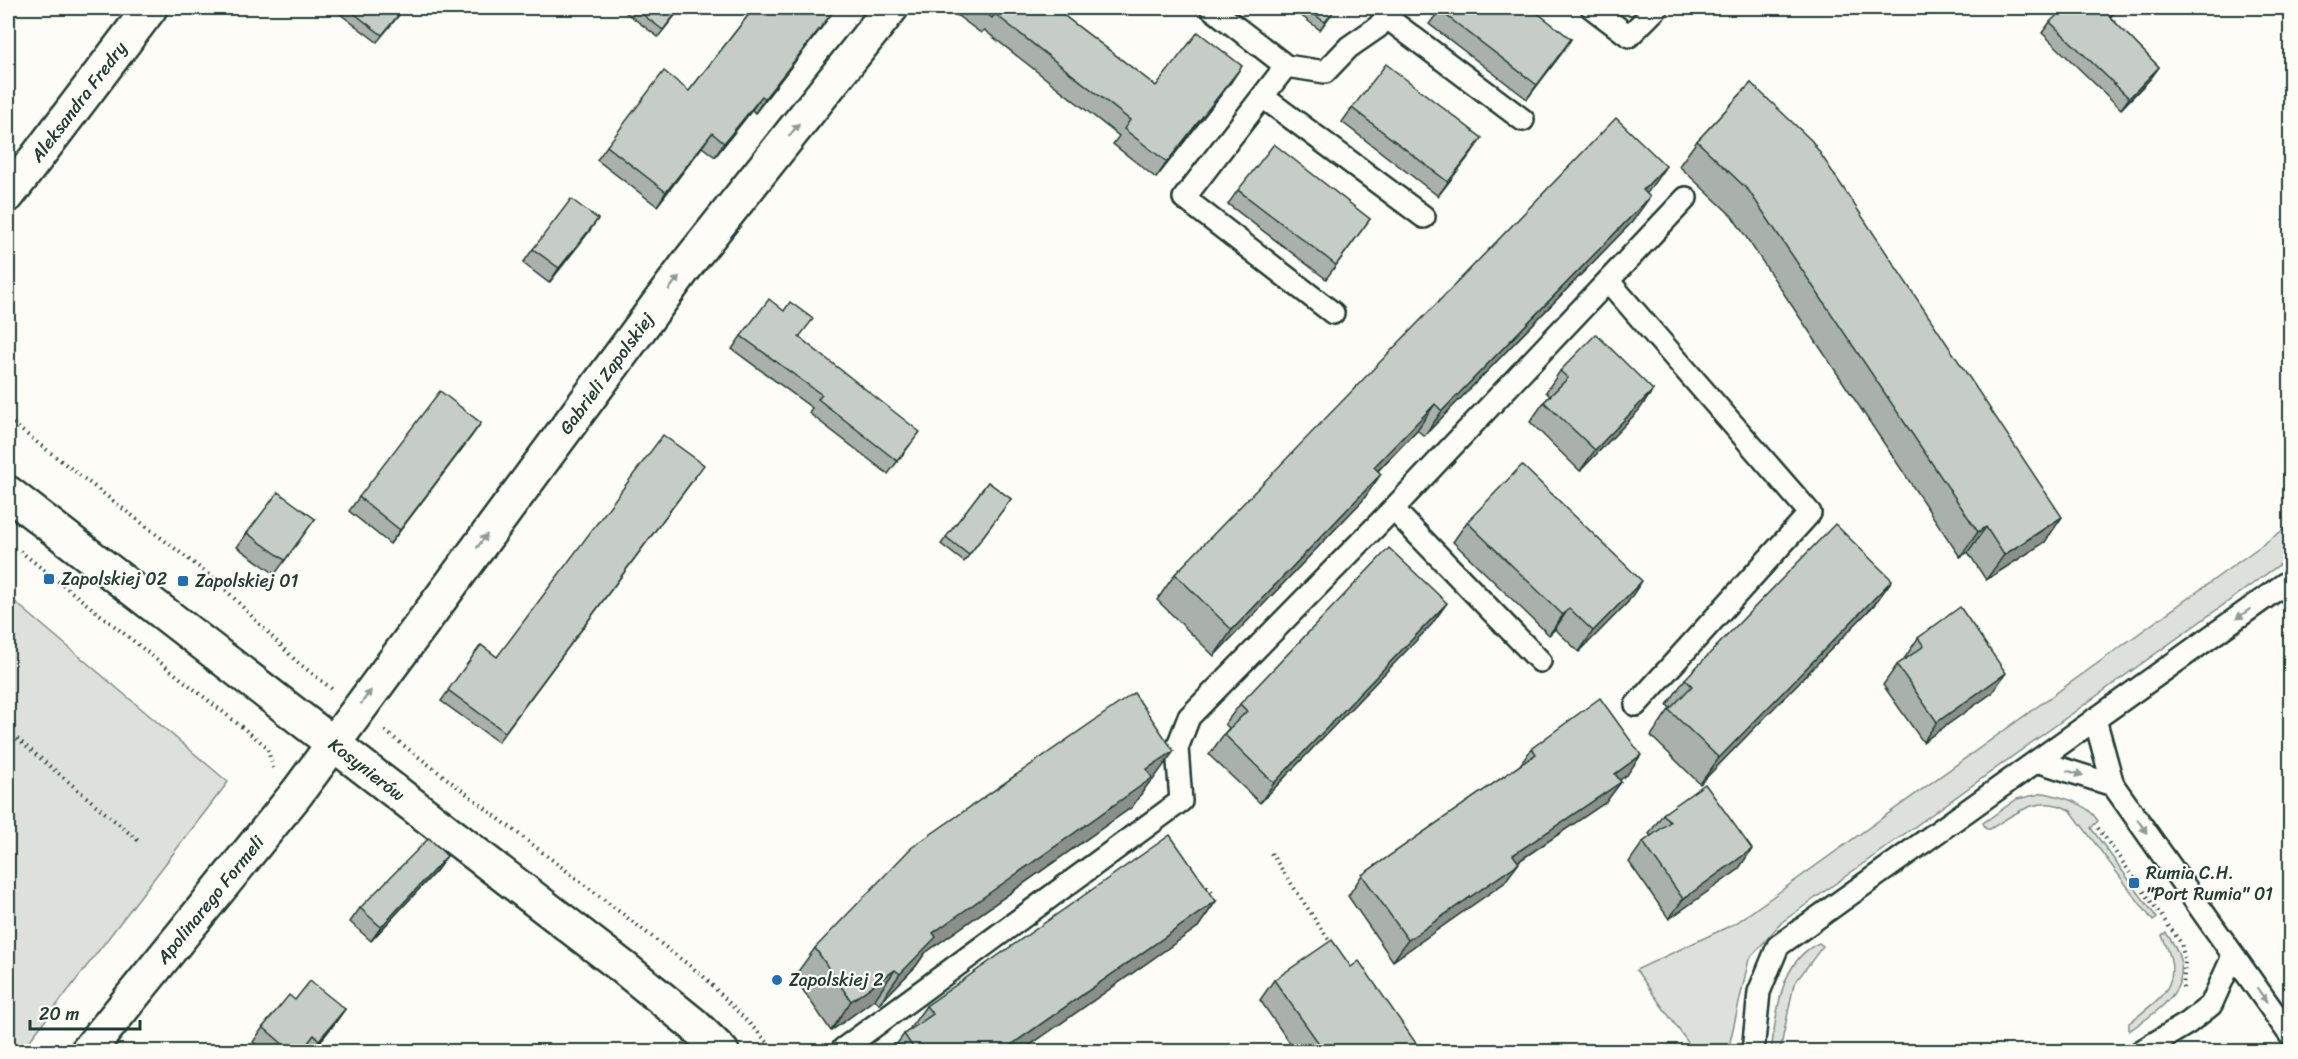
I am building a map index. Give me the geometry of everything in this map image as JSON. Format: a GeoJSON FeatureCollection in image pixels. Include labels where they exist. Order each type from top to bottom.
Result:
{"type":"FeatureCollection","features":[{"type":"Feature","properties":{"kind":"street","name":"Aleksandra Fredry"},"geometry":{"type":"LineString","coordinates":[[8,195],[150,8]]}},
{"type":"Feature","properties":{"kind":"street","name":"Gabrieli Zapolskiej"},"geometry":{"type":"LineString","coordinates":[[331,744],[692,258],[891,8]]}},
{"type":"Feature","properties":{"kind":"street","name":"Kosynierów"},"geometry":{"type":"LineString","coordinates":[[8,493],[624,968],[693,1024],[722,1052]]}},
{"type":"Feature","properties":{"kind":"street","name":"Apolinarego Formeli"},"geometry":{"type":"LineString","coordinates":[[87,1052],[297,794],[331,744]]}},
{"type":"Feature","properties":{"kind":"lane"},"geometry":{"type":"LineString","coordinates":[[1211,8],[1286,66],[1325,72],[1349,47],[1378,27],[1389,12],[1522,120]]}},
{"type":"Feature","properties":{"kind":"lane"},"geometry":{"type":"LineString","coordinates":[[1592,8],[1629,36],[1657,8]]}},
{"type":"Feature","properties":{"kind":"lane"},"geometry":{"type":"LineString","coordinates":[[1286,66],[1184,198],[1333,313]]}},
{"type":"Feature","properties":{"kind":"lane"},"geometry":{"type":"LineString","coordinates":[[1263,97],[1424,217]]}},
{"type":"Feature","properties":{"kind":"lane"},"geometry":{"type":"LineString","coordinates":[[843,1049],[1180,801],[1177,748],[1189,717],[1393,509],[1686,198]]}},
{"type":"Feature","properties":{"kind":"lane"},"geometry":{"type":"LineString","coordinates":[[1609,282],[1810,513],[1636,705]]}},
{"type":"Feature","properties":{"kind":"lane"},"geometry":{"type":"LineString","coordinates":[[1393,509],[1540,661]]}},
{"type":"Feature","properties":{"kind":"lane"},"geometry":{"type":"LineString","coordinates":[[1753,1052],[1759,992],[1778,946],[2290,580]]}},
{"type":"Feature","properties":{"kind":"lane"},"geometry":{"type":"LineString","coordinates":[[2095,719],[2113,784],[2170,868],[2290,1035]]}},
{"type":"Feature","properties":{"kind":"lane"},"geometry":{"type":"LineString","coordinates":[[2037,761],[2113,784]]}},
{"type":"Feature","properties":{"kind":"lane"},"geometry":{"type":"LineString","coordinates":[[2140,1052],[2188,1023],[2211,1005],[2233,956]]}},
{"type":"Feature","properties":{"kind":"path"},"geometry":{"type":"LineString","coordinates":[[8,420],[217,581],[296,661],[703,976],[777,1052]]}},
{"type":"Feature","properties":{"kind":"path"},"geometry":{"type":"LineString","coordinates":[[17,548],[267,747],[275,776],[297,794]]}},
{"type":"Feature","properties":{"kind":"path"},"geometry":{"type":"LineString","coordinates":[[8,730],[141,843]]}},
{"type":"Feature","properties":{"kind":"path"},"geometry":{"type":"LineString","coordinates":[[2098,828],[2181,943],[2186,977],[2182,994]]}},
{"type":"Feature","properties":{"kind":"path"},"geometry":{"type":"LineString","coordinates":[[1271,853],[1336,951]]}},
{"type":"Feature","properties":{"kind":"path"},"geometry":{"type":"LineString","coordinates":[[1198,880],[1215,894]]}},
{"type":"Feature","properties":{"kind":"shaded area"},"geometry":{"type":"Polygon","coordinates":[[[2290,525],[2290,557],[1782,922],[1749,959],[1728,1051],[1694,1051],[1636,970],[1736,923],[2290,525]]]}},
{"type":"Feature","properties":{"kind":"shaded area"},"geometry":{"type":"Polygon","coordinates":[[[8,596],[228,782],[21,1052],[8,1051],[8,596]]]}},
{"type":"Feature","properties":{"kind":"shaded area"},"geometry":{"type":"Polygon","coordinates":[[[2044,793],[2081,805],[2093,815],[2098,821],[2091,828],[2157,918],[2153,921],[2071,811],[2060,806],[2039,804],[1986,829],[1983,823],[2017,799],[2044,793]]]}},
{"type":"Feature","properties":{"kind":"shaded area"},"geometry":{"type":"Polygon","coordinates":[[[2166,933],[2177,950],[2181,965],[2181,978],[2176,990],[2167,1001],[2129,1031],[2129,1023],[2153,1004],[2168,986],[2172,965],[2162,936],[2166,933]]]}},
{"type":"Feature","properties":{"kind":"shaded area"},"geometry":{"type":"Polygon","coordinates":[[[1819,943],[1823,946],[1794,984],[1780,1051],[1771,1051],[1778,1005],[1788,975],[1795,962],[1819,943]]]}},
{"type":"Feature","properties":{"kind":"building"},"geometry":{"type":"Polygon","coordinates":[[[347,8],[404,8],[382,35],[347,8]]]}},
{"type":"Feature","properties":{"kind":"building"},"geometry":{"type":"Polygon","coordinates":[[[634,8],[680,8],[663,30],[634,8]]]}},
{"type":"Feature","properties":{"kind":"building"},"geometry":{"type":"Polygon","coordinates":[[[754,8],[828,8],[832,13],[765,98],[762,96],[724,143],[712,133],[666,192],[607,146],[664,71],[689,91],[754,8]]]}},
{"type":"Feature","properties":{"kind":"building"},"geometry":{"type":"Polygon","coordinates":[[[979,8],[1054,8],[1156,86],[1198,32],[1242,66],[1167,162],[1124,129],[1130,120],[995,14],[992,18],[979,8]]]}},
{"type":"Feature","properties":{"kind":"building"},"geometry":{"type":"Polygon","coordinates":[[[1305,8],[1336,8],[1325,22],[1305,8]]]}},
{"type":"Feature","properties":{"kind":"building"},"geometry":{"type":"Polygon","coordinates":[[[1441,8],[1531,8],[1571,39],[1537,85],[1439,10],[1441,8]]]}},
{"type":"Feature","properties":{"kind":"building"},"geometry":{"type":"Polygon","coordinates":[[[2064,8],[2116,8],[2109,16],[2159,67],[2129,98],[2050,22],[2064,8]]]}},
{"type":"Feature","properties":{"kind":"building"},"geometry":{"type":"Polygon","coordinates":[[[1386,64],[1482,138],[1448,182],[1352,108],[1386,64]]]}},
{"type":"Feature","properties":{"kind":"building"},"geometry":{"type":"Polygon","coordinates":[[[1751,83],[1812,141],[2062,517],[2004,555],[1986,527],[1978,532],[1749,191],[1697,141],[1751,83]]]}},
{"type":"Feature","properties":{"kind":"building"},"geometry":{"type":"Polygon","coordinates":[[[1616,118],[1666,166],[1643,190],[1650,197],[1442,411],[1435,404],[1374,467],[1381,474],[1232,630],[1175,574],[1616,118]]]}},
{"type":"Feature","properties":{"kind":"building"},"geometry":{"type":"Polygon","coordinates":[[[1274,144],[1370,219],[1336,265],[1238,190],[1274,144]]]}},
{"type":"Feature","properties":{"kind":"building"},"geometry":{"type":"Polygon","coordinates":[[[571,199],[598,219],[559,268],[533,249],[571,199]]]}},
{"type":"Feature","properties":{"kind":"building"},"geometry":{"type":"Polygon","coordinates":[[[769,299],[784,311],[790,302],[813,319],[799,337],[920,432],[897,461],[818,399],[822,395],[741,336],[769,299]]]}},
{"type":"Feature","properties":{"kind":"building"},"geometry":{"type":"Polygon","coordinates":[[[1596,334],[1653,390],[1595,450],[1544,402],[1568,378],[1560,371],[1596,334]]]}},
{"type":"Feature","properties":{"kind":"building"},"geometry":{"type":"Polygon","coordinates":[[[440,391],[481,423],[400,530],[359,497],[440,391]]]}},
{"type":"Feature","properties":{"kind":"building"},"geometry":{"type":"Polygon","coordinates":[[[663,435],[704,465],[505,732],[448,690],[481,645],[497,657],[663,435]]]}},
{"type":"Feature","properties":{"kind":"building"},"geometry":{"type":"Polygon","coordinates":[[[1522,465],[1642,581],[1593,631],[1569,608],[1563,615],[1467,522],[1522,465]]]}},
{"type":"Feature","properties":{"kind":"building"},"geometry":{"type":"Polygon","coordinates":[[[988,482],[1011,499],[969,555],[946,537],[988,482]]]}},
{"type":"Feature","properties":{"kind":"building"},"geometry":{"type":"Polygon","coordinates":[[[278,492],[315,519],[285,560],[247,533],[278,492]]]}},
{"type":"Feature","properties":{"kind":"building"},"geometry":{"type":"Polygon","coordinates":[[[1835,524],[1892,580],[1719,758],[1669,710],[1692,686],[1685,679],[1835,524]]]}},
{"type":"Feature","properties":{"kind":"building"},"geometry":{"type":"Polygon","coordinates":[[[1389,548],[1447,603],[1274,783],[1224,734],[1247,711],[1240,704],[1389,548]]]}},
{"type":"Feature","properties":{"kind":"building"},"geometry":{"type":"Polygon","coordinates":[[[1960,607],[2006,673],[1937,722],[1897,665],[1924,646],[1918,638],[1960,607]]]}},
{"type":"Feature","properties":{"kind":"building"},"geometry":{"type":"Polygon","coordinates":[[[1134,693],[1174,751],[1147,769],[1152,778],[933,933],[936,937],[900,974],[895,970],[851,1001],[815,948],[911,848],[1134,693]]]}},
{"type":"Feature","properties":{"kind":"building"},"geometry":{"type":"Polygon","coordinates":[[[1600,698],[1641,755],[1615,774],[1621,782],[1513,855],[1519,863],[1408,940],[1362,875],[1536,754],[1532,748],[1600,698]]]}},
{"type":"Feature","properties":{"kind":"building"},"geometry":{"type":"Polygon","coordinates":[[[1705,784],[1752,849],[1683,899],[1643,842],[1670,822],[1663,814],[1705,784]]]}},
{"type":"Feature","properties":{"kind":"building"},"geometry":{"type":"Polygon","coordinates":[[[1170,835],[1216,901],[1001,1052],[916,1052],[904,1034],[933,1014],[926,1006],[1170,835]]]}},
{"type":"Feature","properties":{"kind":"building"},"geometry":{"type":"Polygon","coordinates":[[[429,838],[447,856],[381,927],[360,908],[429,838]]]}},
{"type":"Feature","properties":{"kind":"building"},"geometry":{"type":"Polygon","coordinates":[[[1332,940],[1351,967],[1359,961],[1422,1052],[1325,1052],[1274,980],[1332,940]]]}},
{"type":"Feature","properties":{"kind":"building"},"geometry":{"type":"Polygon","coordinates":[[[310,981],[345,1009],[319,1040],[314,1035],[301,1052],[292,1052],[263,1027],[289,995],[295,1000],[310,981]]]}},
{"type":"Feature","properties":{"kind":"place","name":"Zapolskiej 02"},"geometry":{"type":"Point","coordinates":[49,579]}},
{"type":"Feature","properties":{"kind":"place","name":"Zapolskiej 01"},"geometry":{"type":"Point","coordinates":[183,581]}},
{"type":"Feature","properties":{"kind":"place","name":"Rumia C.H. \"Port Rumia\" 01"},"geometry":{"type":"Point","coordinates":[2134,883]}},
{"type":"Feature","properties":{"kind":"place","name":"Zapolskiej 2"},"geometry":{"type":"Point","coordinates":[777,980]}}]}
